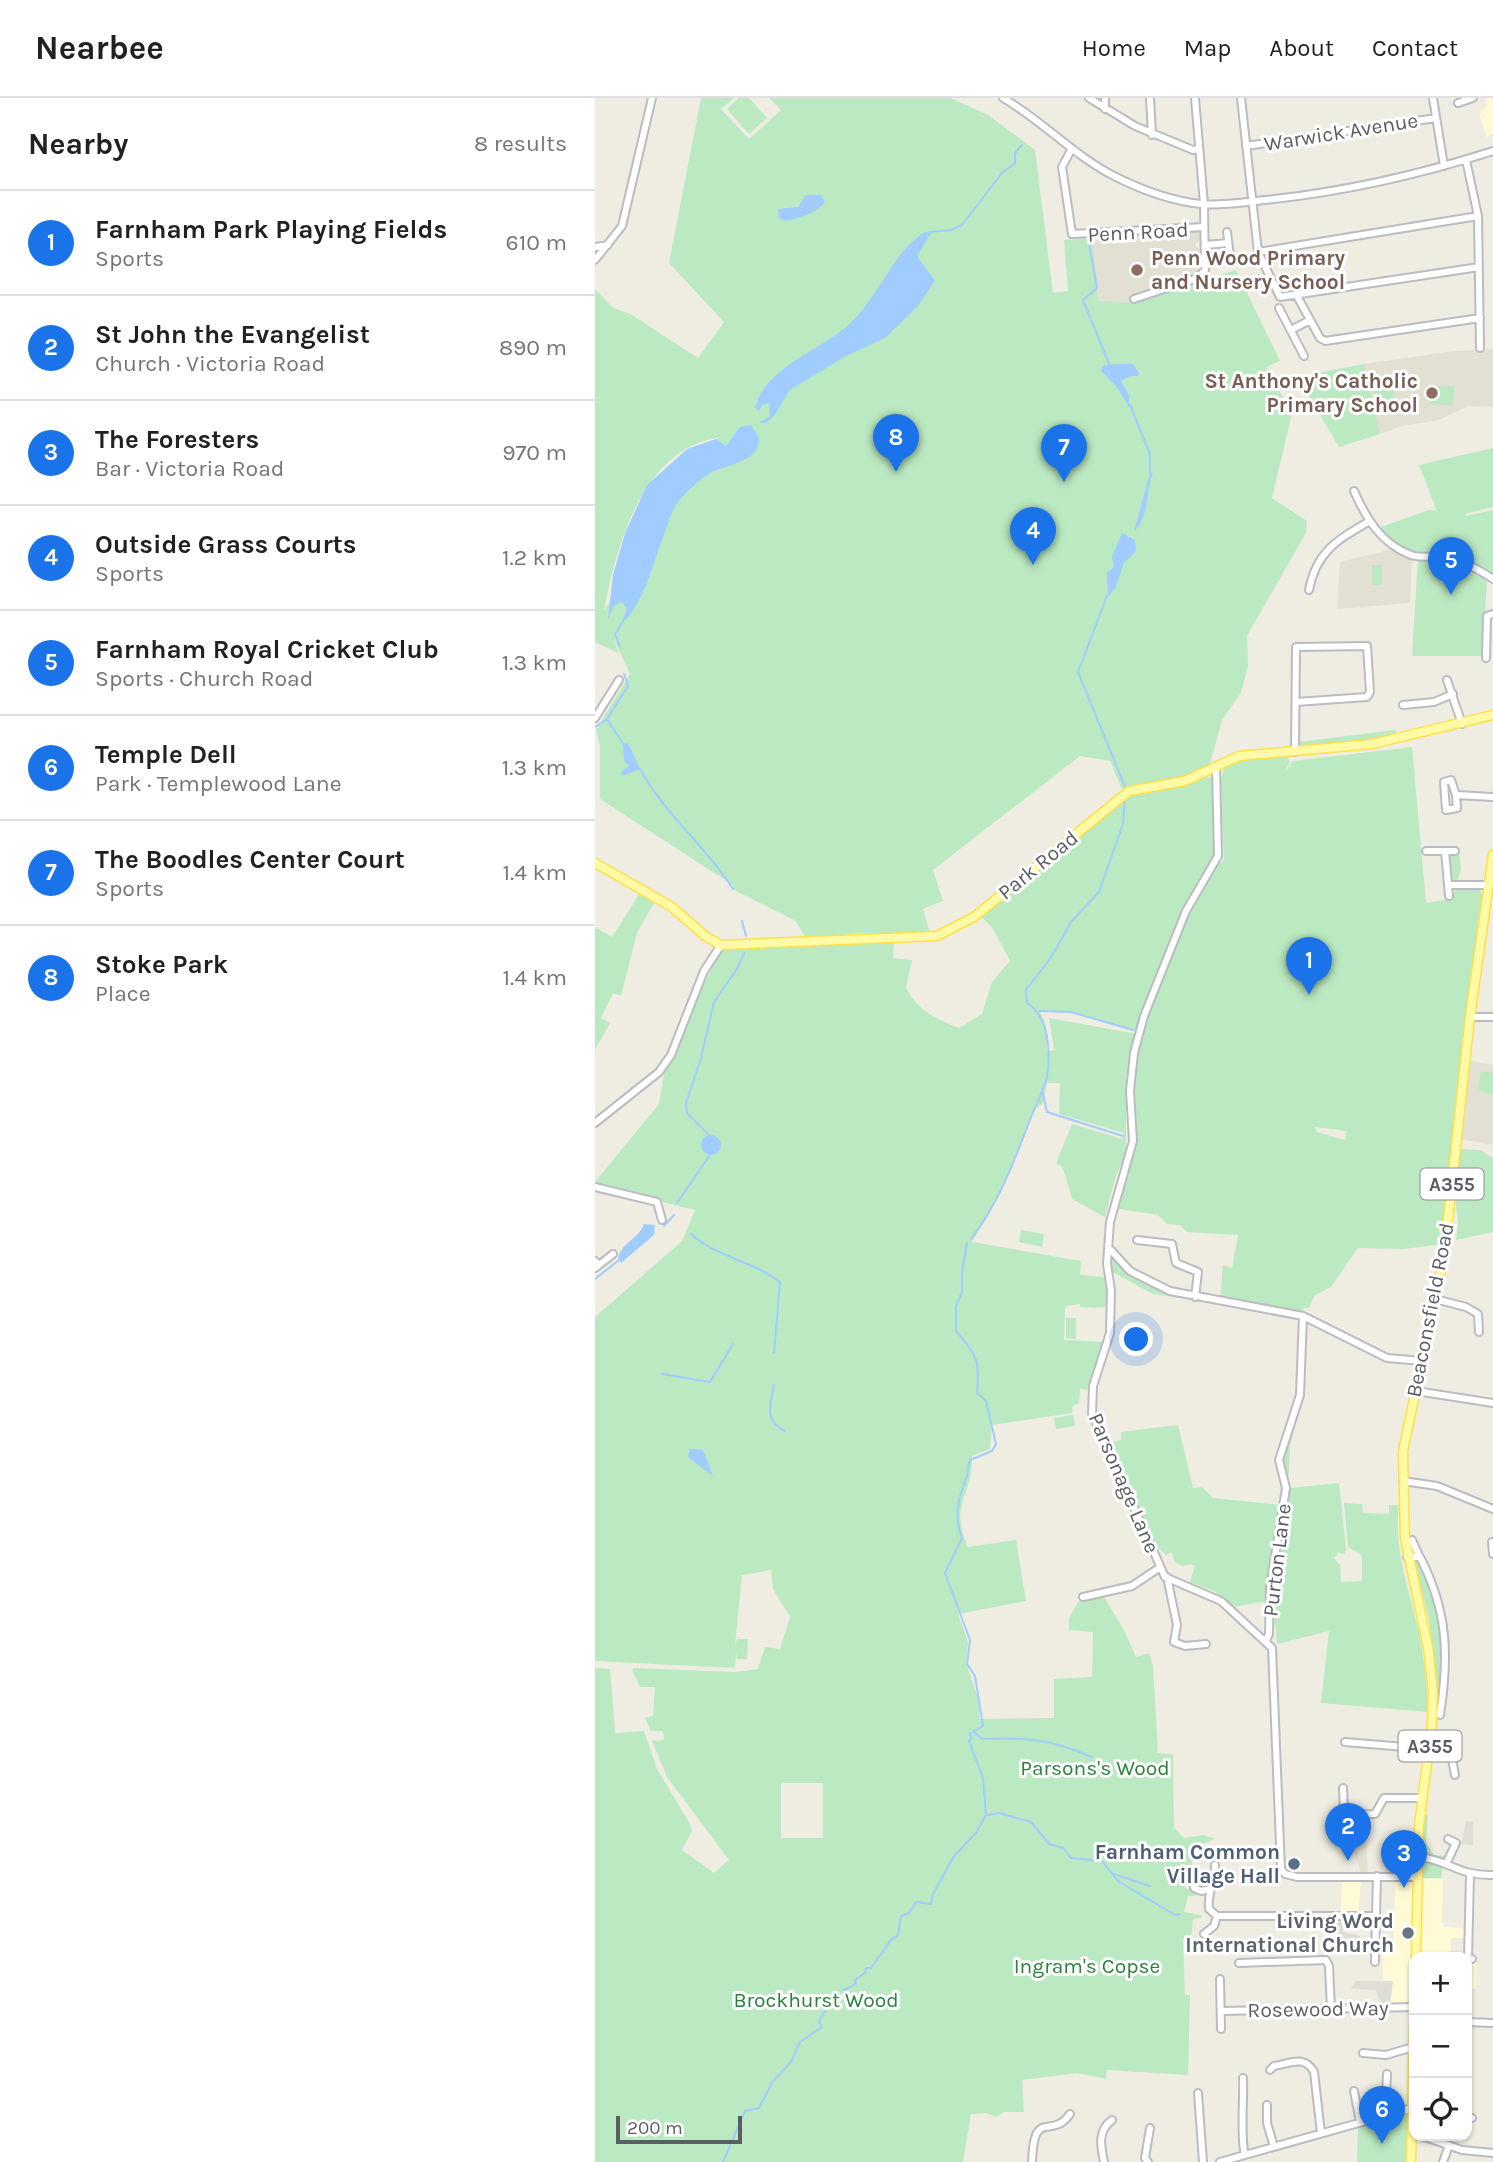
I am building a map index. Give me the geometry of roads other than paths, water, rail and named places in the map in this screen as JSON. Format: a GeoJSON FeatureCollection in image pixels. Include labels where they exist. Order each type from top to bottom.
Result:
{"type":"FeatureCollection","features":[{"type":"Feature","properties":{"kind":"main road","name":"Park Road"},"geometry":{"type":"LineString","coordinates":[[721,945],[925,938],[946,934],[974,917],[1129,791],[1185,781],[1239,756],[1372,744],[1493,715]]}},
{"type":"Feature","properties":{"kind":"main road","name":"Beaconsfield Road"},"geometry":{"type":"LineString","coordinates":[[1416,1952],[1422,1798],[1430,1747],[1433,1692],[1428,1647],[1408,1557],[1402,1481],[1405,1431],[1444,1256],[1470,1017],[1493,855]]}},
{"type":"Feature","properties":{"kind":"main road"},"geometry":{"type":"LineString","coordinates":[[595,863],[672,908],[705,936],[721,945]]}},
{"type":"Feature","properties":{"kind":"main road"},"geometry":{"type":"LineString","coordinates":[[1411,2162],[1413,2141]]}},
{"type":"Feature","properties":{"kind":"street"},"geometry":{"type":"LineString","coordinates":[[595,260],[622,226],[652,98]]}},
{"type":"Feature","properties":{"kind":"street"},"geometry":{"type":"LineString","coordinates":[[1003,98],[1071,150],[1136,186],[1184,202],[1204,204],[1317,194],[1444,166],[1493,151]]}},
{"type":"Feature","properties":{"kind":"street"},"geometry":{"type":"LineString","coordinates":[[1089,98],[1152,135],[1199,149]]}},
{"type":"Feature","properties":{"kind":"street"},"geometry":{"type":"LineString","coordinates":[[1105,98],[1105,109]]}},
{"type":"Feature","properties":{"kind":"street"},"geometry":{"type":"LineString","coordinates":[[1150,98],[1152,135]]}},
{"type":"Feature","properties":{"kind":"street"},"geometry":{"type":"LineString","coordinates":[[1134,299],[1197,278],[1205,270],[1204,204],[1195,98]]}},
{"type":"Feature","properties":{"kind":"street"},"geometry":{"type":"LineString","coordinates":[[1241,98],[1258,252],[1280,297],[1479,267]]}},
{"type":"Feature","properties":{"kind":"street"},"geometry":{"type":"LineString","coordinates":[[1433,98],[1444,166]]}},
{"type":"Feature","properties":{"kind":"street"},"geometry":{"type":"LineString","coordinates":[[1458,103],[1473,98]]}},
{"type":"Feature","properties":{"kind":"street","name":"Warwick Avenue"},"geometry":{"type":"LineString","coordinates":[[1247,146],[1436,118]]}},
{"type":"Feature","properties":{"kind":"street","name":"Penn Road"},"geometry":{"type":"LineString","coordinates":[[1071,150],[1062,167],[1072,234],[1204,227]]}},
{"type":"Feature","properties":{"kind":"street"},"geometry":{"type":"LineString","coordinates":[[1466,160],[1478,216],[1480,348]]}},
{"type":"Feature","properties":{"kind":"street"},"geometry":{"type":"LineString","coordinates":[[1258,252],[1478,216]]}},
{"type":"Feature","properties":{"kind":"street"},"geometry":{"type":"LineString","coordinates":[[1212,261],[1230,256],[1227,232]]}},
{"type":"Feature","properties":{"kind":"street"},"geometry":{"type":"LineString","coordinates":[[1206,245],[1228,243]]}},
{"type":"Feature","properties":{"kind":"street"},"geometry":{"type":"LineString","coordinates":[[595,247],[608,245]]}},
{"type":"Feature","properties":{"kind":"street"},"geometry":{"type":"LineString","coordinates":[[1297,296],[1325,341],[1480,318]]}},
{"type":"Feature","properties":{"kind":"street"},"geometry":{"type":"LineString","coordinates":[[1279,308],[1304,356]]}},
{"type":"Feature","properties":{"kind":"street"},"geometry":{"type":"LineString","coordinates":[[1291,330],[1310,320]]}},
{"type":"Feature","properties":{"kind":"street"},"geometry":{"type":"LineString","coordinates":[[1354,491],[1368,522],[1393,544],[1412,556],[1444,558],[1493,579]]}},
{"type":"Feature","properties":{"kind":"street"},"geometry":{"type":"LineString","coordinates":[[1309,590],[1313,572],[1326,550],[1368,522]]}},
{"type":"Feature","properties":{"kind":"street"},"geometry":{"type":"LineString","coordinates":[[1489,655],[1487,616],[1493,614]]}},
{"type":"Feature","properties":{"kind":"street"},"geometry":{"type":"LineString","coordinates":[[1295,752],[1296,648],[1367,646],[1370,692],[1367,697],[1296,702]]}},
{"type":"Feature","properties":{"kind":"street"},"geometry":{"type":"LineString","coordinates":[[595,718],[618,680]]}},
{"type":"Feature","properties":{"kind":"street"},"geometry":{"type":"LineString","coordinates":[[1447,680],[1462,724]]}},
{"type":"Feature","properties":{"kind":"street"},"geometry":{"type":"LineString","coordinates":[[1403,705],[1434,702],[1453,694]]}},
{"type":"Feature","properties":{"kind":"street","name":"Parsonage Lane"},"geometry":{"type":"LineString","coordinates":[[1216,766],[1217,856],[1186,911],[1144,1016],[1134,1054],[1130,1091],[1133,1141],[1114,1203],[1108,1247],[1109,1334],[1093,1386],[1092,1414],[1159,1568],[1167,1577],[1221,1601],[1266,1641]]}},
{"type":"Feature","properties":{"kind":"street"},"geometry":{"type":"LineString","coordinates":[[1451,780],[1455,784],[1456,795],[1457,808],[1446,810],[1444,782],[1451,780]]}},
{"type":"Feature","properties":{"kind":"street"},"geometry":{"type":"LineString","coordinates":[[1456,795],[1493,797]]}},
{"type":"Feature","properties":{"kind":"street"},"geometry":{"type":"LineString","coordinates":[[1426,851],[1455,850]]}},
{"type":"Feature","properties":{"kind":"street"},"geometry":{"type":"LineString","coordinates":[[1445,851],[1449,896]]}},
{"type":"Feature","properties":{"kind":"street"},"geometry":{"type":"LineString","coordinates":[[1448,885],[1489,885]]}},
{"type":"Feature","properties":{"kind":"street"},"geometry":{"type":"LineString","coordinates":[[595,1123],[659,1072],[671,1055],[704,971],[721,945]]}},
{"type":"Feature","properties":{"kind":"street"},"geometry":{"type":"LineString","coordinates":[[1470,1017],[1493,1017]]}},
{"type":"Feature","properties":{"kind":"street"},"geometry":{"type":"LineString","coordinates":[[595,1187],[657,1202],[663,1214]]}},
{"type":"Feature","properties":{"kind":"street"},"geometry":{"type":"LineString","coordinates":[[1140,1243],[1173,1244],[1176,1263],[1198,1272],[1195,1297]]}},
{"type":"Feature","properties":{"kind":"street"},"geometry":{"type":"LineString","coordinates":[[1108,1247],[1130,1271],[1170,1290],[1303,1316],[1387,1358],[1422,1361]]}},
{"type":"Feature","properties":{"kind":"street"},"geometry":{"type":"LineString","coordinates":[[596,1265],[613,1254]]}},
{"type":"Feature","properties":{"kind":"street"},"geometry":{"type":"LineString","coordinates":[[1435,1298],[1466,1307],[1478,1314],[1479,1332]]}},
{"type":"Feature","properties":{"kind":"street","name":"Purton Lane"},"geometry":{"type":"LineString","coordinates":[[1266,1641],[1269,1634],[1270,1587],[1287,1487],[1279,1460],[1300,1395],[1303,1316]]}},
{"type":"Feature","properties":{"kind":"street"},"geometry":{"type":"LineString","coordinates":[[1416,1391],[1493,1403]]}},
{"type":"Feature","properties":{"kind":"street"},"geometry":{"type":"LineString","coordinates":[[1402,1481],[1424,1483],[1454,1492],[1493,1509]]}},
{"type":"Feature","properties":{"kind":"street"},"geometry":{"type":"LineString","coordinates":[[1412,1540],[1442,1607],[1446,1644],[1440,1715]]}},
{"type":"Feature","properties":{"kind":"street"},"geometry":{"type":"LineString","coordinates":[[1492,1542],[1493,1554]]}},
{"type":"Feature","properties":{"kind":"street"},"geometry":{"type":"LineString","coordinates":[[1408,1557],[1419,1556]]}},
{"type":"Feature","properties":{"kind":"street"},"geometry":{"type":"LineString","coordinates":[[1083,1597],[1132,1586],[1159,1568]]}},
{"type":"Feature","properties":{"kind":"street"},"geometry":{"type":"LineString","coordinates":[[1167,1577],[1177,1625],[1174,1642],[1185,1646],[1206,1644]]}},
{"type":"Feature","properties":{"kind":"street"},"geometry":{"type":"LineString","coordinates":[[1266,1641],[1272,1648],[1281,1869],[1285,1874],[1297,1877],[1417,1877]]}},
{"type":"Feature","properties":{"kind":"street"},"geometry":{"type":"LineString","coordinates":[[1433,1692],[1443,1692]]}},
{"type":"Feature","properties":{"kind":"street"},"geometry":{"type":"LineString","coordinates":[[1345,1742],[1430,1747],[1452,1759],[1455,1775]]}},
{"type":"Feature","properties":{"kind":"street"},"geometry":{"type":"LineString","coordinates":[[1343,1788],[1344,1812],[1347,1815],[1375,1814],[1381,1801],[1388,1797],[1422,1798]]}},
{"type":"Feature","properties":{"kind":"street"},"geometry":{"type":"LineString","coordinates":[[1446,1864],[1456,1843],[1448,1839]]}},
{"type":"Feature","properties":{"kind":"street"},"geometry":{"type":"LineString","coordinates":[[1419,1857],[1446,1864],[1470,1875],[1493,1875]]}},
{"type":"Feature","properties":{"kind":"street"},"geometry":{"type":"LineString","coordinates":[[1215,1865],[1207,1896],[1209,1909],[1217,1916],[1377,1916]]}},
{"type":"Feature","properties":{"kind":"street"},"geometry":{"type":"LineString","coordinates":[[1469,1952],[1470,1875]]}},
{"type":"Feature","properties":{"kind":"street"},"geometry":{"type":"LineString","coordinates":[[1375,1962],[1377,1876]]}},
{"type":"Feature","properties":{"kind":"street"},"geometry":{"type":"LineString","coordinates":[[1192,1877],[1194,1888],[1201,1891],[1210,1889]]}},
{"type":"Feature","properties":{"kind":"street"},"geometry":{"type":"LineString","coordinates":[[1204,1934],[1214,1926],[1217,1916]]}},
{"type":"Feature","properties":{"kind":"street"},"geometry":{"type":"LineString","coordinates":[[1239,1962],[1328,1962],[1331,2009]]}},
{"type":"Feature","properties":{"kind":"street","name":"Rosewood Way"},"geometry":{"type":"LineString","coordinates":[[1221,2029],[1222,1983]]}},
{"type":"Feature","properties":{"kind":"street","name":"Rosewood Way"},"geometry":{"type":"LineString","coordinates":[[1221,2011],[1409,2010]]}},
{"type":"Feature","properties":{"kind":"street"},"geometry":{"type":"LineString","coordinates":[[1472,2022],[1493,2023]]}},
{"type":"Feature","properties":{"kind":"street"},"geometry":{"type":"LineString","coordinates":[[1363,2053],[1385,2056],[1409,2048]]}},
{"type":"Feature","properties":{"kind":"street"},"geometry":{"type":"LineString","coordinates":[[1271,2066],[1297,2060],[1305,2061],[1312,2068],[1321,2133]]}},
{"type":"Feature","properties":{"kind":"street"},"geometry":{"type":"LineString","coordinates":[[1385,2115],[1387,2074]]}},
{"type":"Feature","properties":{"kind":"street"},"geometry":{"type":"LineString","coordinates":[[1243,2078],[1245,2126],[1242,2145],[1245,2155]]}},
{"type":"Feature","properties":{"kind":"street"},"geometry":{"type":"LineString","coordinates":[[1354,2091],[1360,2122]]}},
{"type":"Feature","properties":{"kind":"street"},"geometry":{"type":"LineString","coordinates":[[1198,2093],[1203,2162]]}},
{"type":"Feature","properties":{"kind":"street"},"geometry":{"type":"LineString","coordinates":[[1267,2105],[1267,2123],[1273,2147]]}},
{"type":"Feature","properties":{"kind":"street"},"geometry":{"type":"LineString","coordinates":[[1220,2162],[1409,2109]]}},
{"type":"Feature","properties":{"kind":"street"},"geometry":{"type":"LineString","coordinates":[[1032,2162],[1033,2136],[1037,2130],[1067,2119],[1070,2114]]}},
{"type":"Feature","properties":{"kind":"street"},"geometry":{"type":"LineString","coordinates":[[1104,2162],[1100,2140],[1107,2123],[1112,2120]]}},
{"type":"Feature","properties":{"kind":"street"},"geometry":{"type":"LineString","coordinates":[[1148,2162],[1145,2158],[1150,2128]]}},
{"type":"Feature","properties":{"kind":"street"},"geometry":{"type":"LineString","coordinates":[[1442,2141],[1449,2146],[1493,2153]]}},
{"type":"Feature","properties":{"kind":"street"},"geometry":{"type":"LineString","coordinates":[[1443,2162],[1449,2146]]}},
{"type":"Feature","properties":{"kind":"street"},"geometry":{"type":"LineString","coordinates":[[1255,2152],[1258,2162]]}},
{"type":"Feature","properties":{"kind":"water"},"geometry":{"type":"Polygon","coordinates":[[[806,195],[821,195],[825,202],[801,217],[784,221],[779,218],[778,209],[798,207],[806,195]]]}},
{"type":"Feature","properties":{"kind":"water"},"geometry":{"type":"Polygon","coordinates":[[[925,232],[931,233],[917,256],[935,281],[917,307],[885,338],[846,356],[790,390],[774,416],[766,423],[759,423],[770,416],[769,403],[762,405],[759,411],[755,408],[760,394],[769,382],[858,316],[903,251],[925,232]]]}},
{"type":"Feature","properties":{"kind":"water"},"geometry":{"type":"Polygon","coordinates":[[[1133,364],[1139,373],[1138,376],[1130,376],[1121,381],[1129,395],[1129,407],[1116,386],[1101,371],[1102,366],[1133,364]]]}},
{"type":"Feature","properties":{"kind":"water"},"geometry":{"type":"Polygon","coordinates":[[[751,425],[759,438],[754,453],[741,462],[710,473],[681,498],[672,513],[648,581],[636,605],[621,625],[627,608],[621,602],[614,606],[608,619],[613,575],[625,533],[647,485],[687,449],[716,439],[726,446],[740,427],[751,425]]]}},
{"type":"Feature","properties":{"kind":"water"},"geometry":{"type":"Polygon","coordinates":[[[1150,473],[1153,473],[1145,512],[1134,531],[1150,473]]]}},
{"type":"Feature","properties":{"kind":"water"},"geometry":{"type":"Polygon","coordinates":[[[1122,533],[1135,540],[1136,551],[1124,563],[1116,587],[1108,597],[1107,573],[1114,567],[1112,557],[1122,533]]]}},
{"type":"Feature","properties":{"kind":"water"},"geometry":{"type":"Polygon","coordinates":[[[628,743],[640,769],[623,776],[621,772],[629,766],[624,760],[623,744],[628,743]]]}},
{"type":"Feature","properties":{"kind":"water"},"geometry":{"type":"Polygon","coordinates":[[[711,1135],[718,1138],[721,1145],[718,1152],[711,1155],[704,1152],[701,1145],[704,1138],[711,1135]]]}},
{"type":"Feature","properties":{"kind":"water"},"geometry":{"type":"Polygon","coordinates":[[[644,1224],[655,1225],[654,1235],[621,1263],[618,1258],[620,1253],[644,1224]]]}},
{"type":"Feature","properties":{"kind":"water"},"geometry":{"type":"Polygon","coordinates":[[[690,1449],[703,1450],[713,1476],[688,1457],[690,1449]]]}},
{"type":"Feature","properties":{"kind":"waterway"},"geometry":{"type":"LineString","coordinates":[[929,232],[951,230],[962,225],[1002,173],[1015,163],[1015,153],[1022,145]]}},
{"type":"Feature","properties":{"kind":"waterway"},"geometry":{"type":"LineString","coordinates":[[1089,243],[1097,288],[1083,300],[1110,366]]}},
{"type":"Feature","properties":{"kind":"waterway"},"geometry":{"type":"LineString","coordinates":[[1130,405],[1150,454],[1150,473]]}},
{"type":"Feature","properties":{"kind":"waterway"},"geometry":{"type":"LineString","coordinates":[[1107,596],[1078,672],[1126,789]]}},
{"type":"Feature","properties":{"kind":"waterway"},"geometry":{"type":"LineString","coordinates":[[620,647],[615,634],[622,623]]}},
{"type":"Feature","properties":{"kind":"waterway"},"geometry":{"type":"LineString","coordinates":[[595,727],[607,719],[628,686],[624,674]]}},
{"type":"Feature","properties":{"kind":"waterway"},"geometry":{"type":"LineString","coordinates":[[607,719],[623,744]]}},
{"type":"Feature","properties":{"kind":"waterway"},"geometry":{"type":"LineString","coordinates":[[640,769],[650,786],[733,889]]}},
{"type":"Feature","properties":{"kind":"waterway"},"geometry":{"type":"LineString","coordinates":[[971,1239],[990,1211],[1005,1180],[1047,1077],[1047,1036],[1040,1017],[1027,1003],[1026,990],[1050,959],[1071,922],[1099,892],[1123,824],[1125,798]]}},
{"type":"Feature","properties":{"kind":"waterway"},"geometry":{"type":"LineString","coordinates":[[742,921],[746,936]]}},
{"type":"Feature","properties":{"kind":"waterway"},"geometry":{"type":"LineString","coordinates":[[709,1135],[687,1113],[686,1103],[701,1058],[714,1002],[737,969],[744,953]]}},
{"type":"Feature","properties":{"kind":"waterway"},"geometry":{"type":"LineString","coordinates":[[1039,1011],[1071,1012],[1133,1030]]}},
{"type":"Feature","properties":{"kind":"waterway"},"geometry":{"type":"LineString","coordinates":[[1042,1089],[1047,1112],[1123,1136]]}},
{"type":"Feature","properties":{"kind":"waterway"},"geometry":{"type":"LineString","coordinates":[[677,1203],[710,1155]]}},
{"type":"Feature","properties":{"kind":"waterway"},"geometry":{"type":"LineString","coordinates":[[664,1226],[674,1215]]}},
{"type":"Feature","properties":{"kind":"waterway"},"geometry":{"type":"LineString","coordinates":[[691,1234],[712,1248],[780,1282],[774,1353]]}},
{"type":"Feature","properties":{"kind":"waterway"},"geometry":{"type":"LineString","coordinates":[[723,2162],[745,2111],[759,2108],[773,2081],[791,2062],[800,2042],[822,2027],[819,2022],[824,2013],[839,1999],[844,1990],[856,1984],[855,1980],[865,1973],[866,1968],[871,1968],[890,1941],[898,1935],[901,1916],[909,1913],[916,1902],[931,1904],[933,1894],[954,1856],[976,1833],[986,1815],[983,1778],[969,1741],[972,1738],[969,1734],[983,1726],[975,1676],[967,1664],[970,1640],[945,1573],[962,1538],[958,1507],[969,1462],[992,1451],[996,1444],[986,1401],[977,1393],[978,1373],[973,1353],[956,1331],[956,1306],[962,1292],[967,1243]]}},
{"type":"Feature","properties":{"kind":"waterway"},"geometry":{"type":"LineString","coordinates":[[595,1279],[619,1260]]}},
{"type":"Feature","properties":{"kind":"waterway"},"geometry":{"type":"LineString","coordinates":[[662,1374],[710,1382],[733,1344]]}},
{"type":"Feature","properties":{"kind":"waterway"},"geometry":{"type":"LineString","coordinates":[[774,1385],[771,1418],[785,1431]]}},
{"type":"Feature","properties":{"kind":"waterway"},"geometry":{"type":"LineString","coordinates":[[974,1732],[982,1739],[1012,1738],[1051,1743],[1092,1757]]}},
{"type":"Feature","properties":{"kind":"waterway"},"geometry":{"type":"LineString","coordinates":[[988,1815],[999,1813],[1031,1822],[1049,1844],[1063,1848],[1071,1858],[1102,1861],[1118,1881],[1175,1915],[1180,1914]]}},
{"type":"Feature","properties":{"kind":"waterway"},"geometry":{"type":"LineString","coordinates":[[1114,1874],[1150,1886]]}},
{"type":"Feature","properties":{"kind":"place","name":"Penn Wood Primary and Nursery School"},"geometry":{"type":"Point","coordinates":[1137,270]}},
{"type":"Feature","properties":{"kind":"place","name":"St Anthony's Catholic Primary School"},"geometry":{"type":"Point","coordinates":[1432,393]}},
{"type":"Feature","properties":{"kind":"place","name":"Stoke Park"},"geometry":{"type":"Point","coordinates":[896,472]}},
{"type":"Feature","properties":{"kind":"place","name":"The Boodles Center Court"},"geometry":{"type":"Point","coordinates":[1064,482]}},
{"type":"Feature","properties":{"kind":"place","name":"Outside Grass Courts"},"geometry":{"type":"Point","coordinates":[1033,565]}},
{"type":"Feature","properties":{"kind":"place","name":"Farnham Royal Cricket Club"},"geometry":{"type":"Point","coordinates":[1451,595]}},
{"type":"Feature","properties":{"kind":"place","name":"Farnham Park Playing Fields"},"geometry":{"type":"Point","coordinates":[1309,995]}},
{"type":"Feature","properties":{"kind":"place","name":"St John the Evangelist"},"geometry":{"type":"Point","coordinates":[1348,1861]}},
{"type":"Feature","properties":{"kind":"place","name":"Farnham Common Village Hall"},"geometry":{"type":"Point","coordinates":[1294,1864]}},
{"type":"Feature","properties":{"kind":"place","name":"The Foresters"},"geometry":{"type":"Point","coordinates":[1404,1888]}},
{"type":"Feature","properties":{"kind":"place","name":"Living Word International Church"},"geometry":{"type":"Point","coordinates":[1408,1933]}},
{"type":"Feature","properties":{"kind":"place","name":"Temple Dell"},"geometry":{"type":"Point","coordinates":[1382,2144]}},
{"type":"Feature","properties":{"kind":"park label","name":"Parsons's Wood"},"geometry":{"type":"Point","coordinates":[1095,1768]}},
{"type":"Feature","properties":{"kind":"park label","name":"Ingram's Copse"},"geometry":{"type":"Point","coordinates":[1087,1966]}},
{"type":"Feature","properties":{"kind":"park label","name":"Brockhurst Wood"},"geometry":{"type":"Point","coordinates":[816,2000]}}]}
